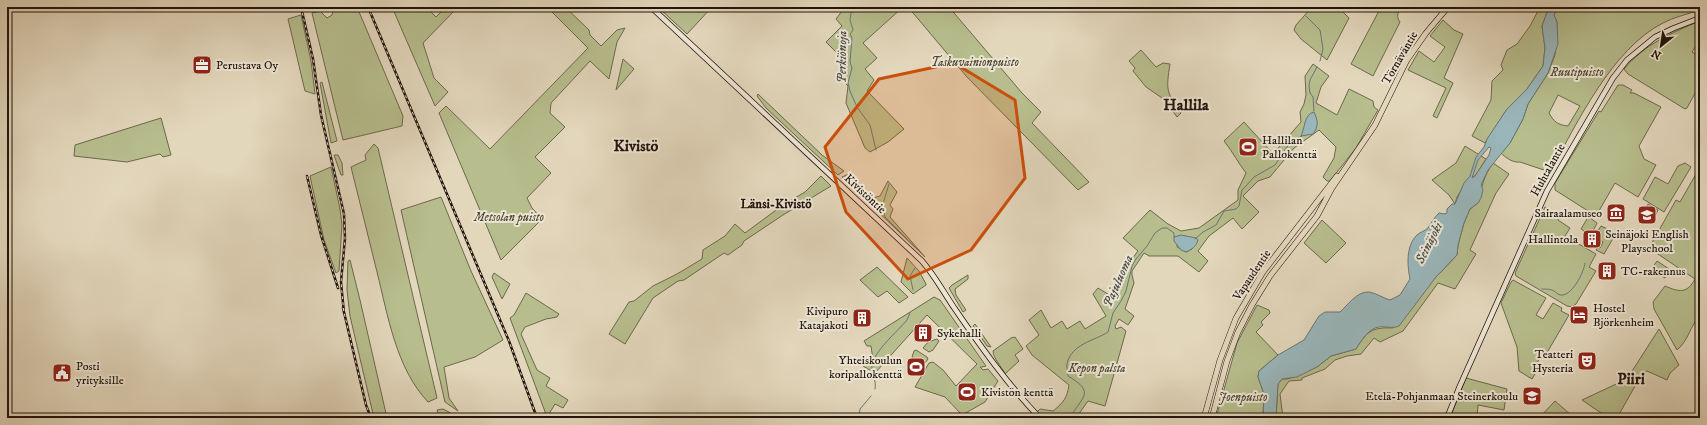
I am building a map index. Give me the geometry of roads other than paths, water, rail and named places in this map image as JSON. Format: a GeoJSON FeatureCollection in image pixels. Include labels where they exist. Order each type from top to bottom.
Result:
{"type":"FeatureCollection","features":[{"type":"Feature","properties":{"kind":"main road","name":"Kivistöntie"},"geometry":{"type":"LineString","coordinates":[[651,7],[922,261],[935,277],[968,327],[1007,381],[1040,418]]}},
{"type":"Feature","properties":{"kind":"main road","name":"Törnäväntie"},"geometry":{"type":"LineString","coordinates":[[1386,101],[1411,54],[1430,27],[1448,7]]}},
{"type":"Feature","properties":{"kind":"main road","name":"Huhtalantie"},"geometry":{"type":"LineString","coordinates":[[1447,418],[1547,191],[1613,78],[1627,60],[1654,37],[1700,18]]}},
{"type":"Feature","properties":{"kind":"main road","name":"Vapaudentie"},"geometry":{"type":"LineString","coordinates":[[1212,418],[1227,361],[1246,315],[1270,276],[1316,216],[1366,139],[1386,101]]}},
{"type":"Feature","properties":{"kind":"main road","name":"Vapaudentie"},"geometry":{"type":"LineString","coordinates":[[1204,418],[1227,340],[1236,318],[1248,296],[1263,272],[1319,198],[1350,162]]}},
{"type":"Feature","properties":{"kind":"water","name":"Seinäjoki"},"geometry":{"type":"Polygon","coordinates":[[[1549,7],[1558,7],[1554,15],[1557,22],[1558,44],[1548,73],[1528,104],[1523,119],[1510,143],[1488,170],[1481,185],[1483,190],[1481,198],[1478,203],[1470,209],[1464,223],[1457,255],[1436,277],[1399,326],[1375,328],[1366,335],[1356,349],[1331,356],[1317,367],[1297,377],[1282,379],[1278,384],[1276,418],[1263,418],[1264,394],[1258,377],[1259,371],[1278,355],[1304,340],[1319,316],[1325,312],[1340,312],[1356,296],[1365,292],[1369,292],[1390,300],[1400,295],[1410,279],[1408,256],[1413,239],[1428,228],[1439,213],[1447,213],[1447,209],[1452,204],[1455,204],[1464,183],[1470,176],[1476,157],[1484,147],[1487,139],[1507,109],[1527,89],[1543,66],[1545,48],[1542,26],[1549,7]],[[1489,147],[1478,160],[1472,178],[1475,176],[1489,155],[1491,148],[1489,147]]]}},
{"type":"Feature","properties":{"kind":"water"},"geometry":{"type":"Polygon","coordinates":[[[1314,112],[1317,123],[1315,131],[1313,134],[1301,136],[1308,115],[1314,112]]]}},
{"type":"Feature","properties":{"kind":"water"},"geometry":{"type":"Polygon","coordinates":[[[1181,235],[1196,238],[1198,240],[1192,249],[1186,252],[1181,250],[1174,241],[1174,237],[1181,235]]]}},
{"type":"Feature","properties":{"kind":"waterway","name":"Perkiönoja"},"geometry":{"type":"LineString","coordinates":[[852,7],[850,20],[853,30],[850,34],[852,38],[850,62],[852,68],[848,83],[857,107],[870,125],[876,150]]}},
{"type":"Feature","properties":{"kind":"waterway","name":"Pajuluoma"},"geometry":{"type":"LineString","coordinates":[[1306,16],[1320,30],[1323,49],[1320,61]]}},
{"type":"Feature","properties":{"kind":"waterway","name":"Pajuluoma"},"geometry":{"type":"LineString","coordinates":[[1314,111],[1313,97],[1310,93],[1309,86],[1310,80],[1317,67]]}},
{"type":"Feature","properties":{"kind":"waterway","name":"Pajuluoma"},"geometry":{"type":"LineString","coordinates":[[1195,239],[1203,232],[1216,225],[1224,211],[1236,209],[1239,206],[1242,190],[1254,177],[1275,165],[1291,141],[1302,136]]}},
{"type":"Feature","properties":{"kind":"waterway","name":"Perkiönoja"},"geometry":{"type":"LineString","coordinates":[[889,184],[882,207],[885,217],[923,255]]}},
{"type":"Feature","properties":{"kind":"waterway","name":"Pajuluoma"},"geometry":{"type":"LineString","coordinates":[[1070,418],[1082,400],[1084,391],[1077,382],[1068,376],[1067,366],[1069,357],[1078,347],[1108,332],[1113,313],[1126,291],[1132,266],[1155,233],[1162,228],[1167,228],[1174,233],[1174,237]]}},
{"type":"Feature","properties":{"kind":"waterway"},"geometry":{"type":"LineString","coordinates":[[1542,289],[1552,290],[1560,295],[1564,295],[1569,292],[1580,278],[1585,263]]}},
{"type":"Feature","properties":{"kind":"waterway","name":"Perkiönoja"},"geometry":{"type":"LineString","coordinates":[[913,290],[910,276],[915,268]]}},
{"type":"Feature","properties":{"kind":"waterway","name":"Perkiönoja"},"geometry":{"type":"LineString","coordinates":[[875,389],[872,368],[874,359],[882,347],[907,320],[910,313]]}},
{"type":"Feature","properties":{"kind":"waterway","name":"Perkiönoja"},"geometry":{"type":"LineString","coordinates":[[859,418],[860,409],[871,396]]}},
{"type":"Feature","properties":{"kind":"railway"},"geometry":{"type":"LineString","coordinates":[[301,7],[313,59],[321,115],[344,214],[345,238],[341,282],[344,313]]}},
{"type":"Feature","properties":{"kind":"railway"},"geometry":{"type":"LineString","coordinates":[[368,7],[509,341],[537,418]]}},
{"type":"Feature","properties":{"kind":"railway"},"geometry":{"type":"LineString","coordinates":[[307,176],[321,235],[338,288]]}},
{"type":"Feature","properties":{"kind":"railway"},"geometry":{"type":"LineString","coordinates":[[343,308],[366,405],[371,418]]}},
{"type":"Feature","properties":{"kind":"place","name":"Perustava Oy"},"geometry":{"type":"Point","coordinates":[202,65]}},
{"type":"Feature","properties":{"kind":"place","name":"Hallilan Pallokenttä"},"geometry":{"type":"Point","coordinates":[1248,147]}},
{"type":"Feature","properties":{"kind":"place","name":"Sairaalamuseo"},"geometry":{"type":"Point","coordinates":[1616,213]}},
{"type":"Feature","properties":{"kind":"place","name":"Seinäjoki English Playschool"},"geometry":{"type":"Point","coordinates":[1647,215]}},
{"type":"Feature","properties":{"kind":"place","name":"Hallintola"},"geometry":{"type":"Point","coordinates":[1592,239]}},
{"type":"Feature","properties":{"kind":"place","name":"TC-rakennus"},"geometry":{"type":"Point","coordinates":[1607,271]}},
{"type":"Feature","properties":{"kind":"place","name":"Hostel Björkenheim"},"geometry":{"type":"Point","coordinates":[1579,315]}},
{"type":"Feature","properties":{"kind":"place","name":"Kivipuro Katajakoti"},"geometry":{"type":"Point","coordinates":[862,318]}},
{"type":"Feature","properties":{"kind":"place","name":"Sykehalli"},"geometry":{"type":"Point","coordinates":[923,333]}},
{"type":"Feature","properties":{"kind":"place","name":"Teatteri Hysteria"},"geometry":{"type":"Point","coordinates":[1587,361]}},
{"type":"Feature","properties":{"kind":"place","name":"Yhteiskoulun koripallokenttä"},"geometry":{"type":"Point","coordinates":[916,367]}},
{"type":"Feature","properties":{"kind":"place","name":"Posti yrityksille"},"geometry":{"type":"Point","coordinates":[62,373]}},
{"type":"Feature","properties":{"kind":"place","name":"Kivistön kenttä"},"geometry":{"type":"Point","coordinates":[967,392]}},
{"type":"Feature","properties":{"kind":"place","name":"Etelä-Pohjanmaan Steinerkoulu"},"geometry":{"type":"Point","coordinates":[1532,396]}},
{"type":"Feature","properties":{"kind":"district","name":"Hallila"},"geometry":{"type":"Point","coordinates":[1186,105]}},
{"type":"Feature","properties":{"kind":"district","name":"Kivistö"},"geometry":{"type":"Point","coordinates":[636,146]}},
{"type":"Feature","properties":{"kind":"district","name":"Länsi-Kivistö"},"geometry":{"type":"Point","coordinates":[776,204]}},
{"type":"Feature","properties":{"kind":"district","name":"Piiri"},"geometry":{"type":"Point","coordinates":[1631,379]}},
{"type":"Feature","properties":{"kind":"park label","name":"Taskuvainionpuisto"},"geometry":{"type":"Point","coordinates":[975,62]}},
{"type":"Feature","properties":{"kind":"park label","name":"Ruutipuisto"},"geometry":{"type":"Point","coordinates":[1577,72]}},
{"type":"Feature","properties":{"kind":"park label","name":"Metsolan puisto"},"geometry":{"type":"Point","coordinates":[509,217]}},
{"type":"Feature","properties":{"kind":"park label","name":"Kepon palsta"},"geometry":{"type":"Point","coordinates":[1097,368]}},
{"type":"Feature","properties":{"kind":"park label","name":"Joenpuisto"},"geometry":{"type":"Point","coordinates":[1243,397]}}]}
